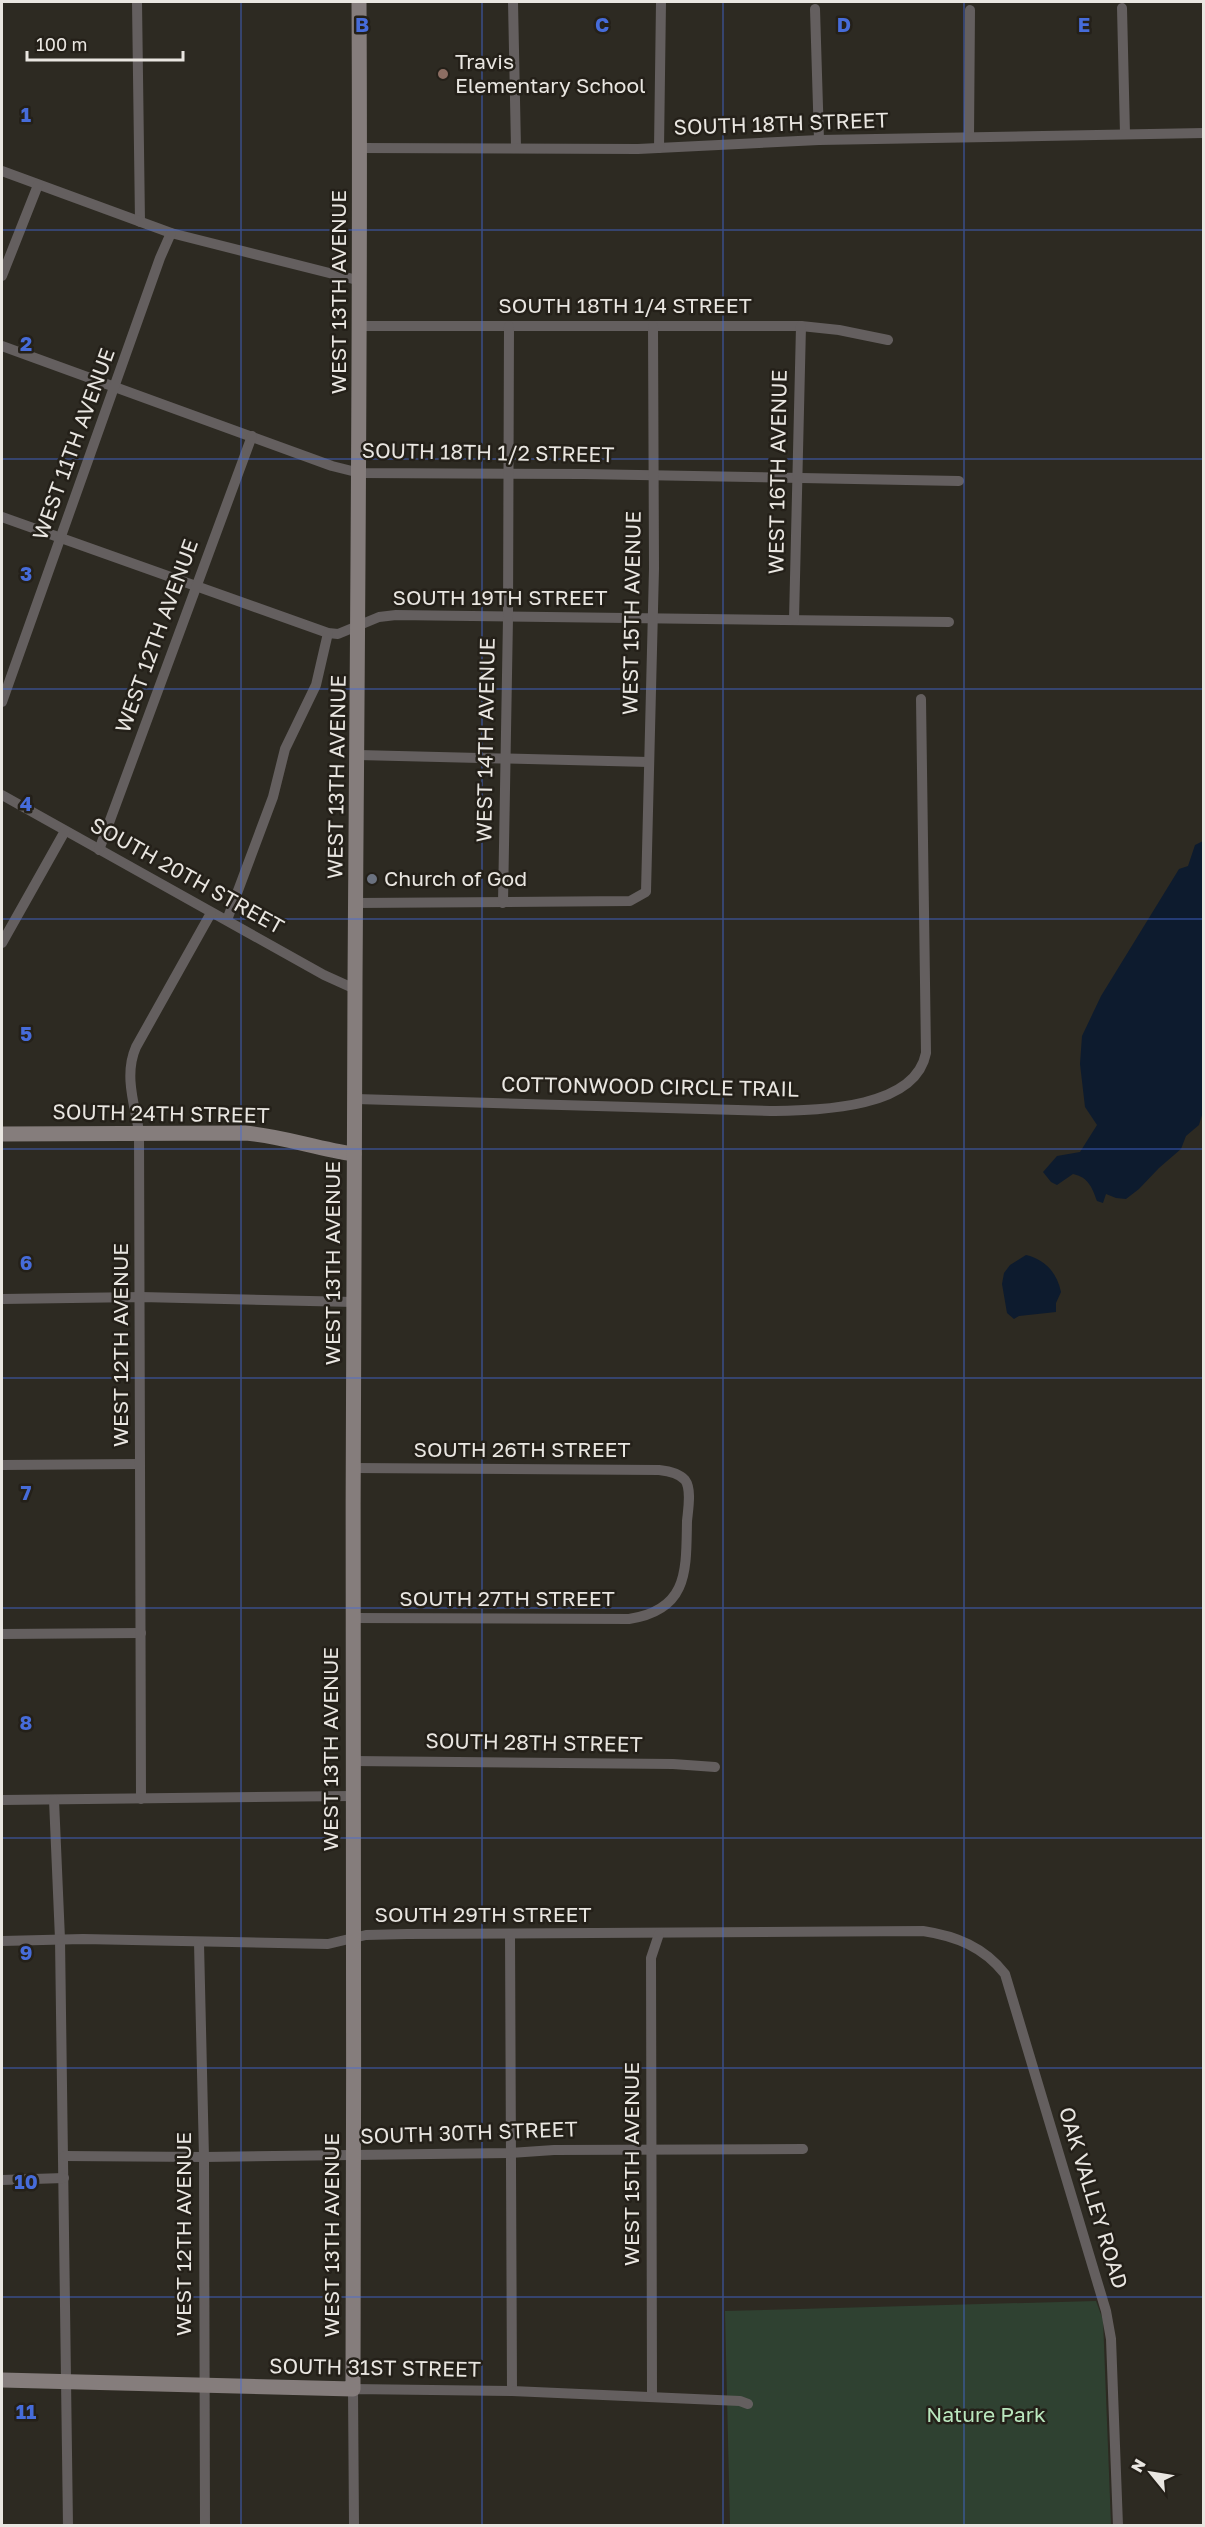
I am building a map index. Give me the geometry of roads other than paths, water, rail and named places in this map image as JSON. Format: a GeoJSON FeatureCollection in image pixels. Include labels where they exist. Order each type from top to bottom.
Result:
{"type":"FeatureCollection","features":[{"type":"Feature","properties":{"kind":"street"},"geometry":{"type":"LineString","coordinates":[[137,2],[140,222]]}},
{"type":"Feature","properties":{"kind":"street","name":"WEST 13TH AVENUE"},"geometry":{"type":"LineString","coordinates":[[354,2526],[352,1618],[355,989],[360,627],[359,2]]}},
{"type":"Feature","properties":{"kind":"street"},"geometry":{"type":"LineString","coordinates":[[513,2],[516,148]]}},
{"type":"Feature","properties":{"kind":"street"},"geometry":{"type":"LineString","coordinates":[[659,148],[661,2]]}},
{"type":"Feature","properties":{"kind":"street"},"geometry":{"type":"LineString","coordinates":[[1122,8],[1125,134]]}},
{"type":"Feature","properties":{"kind":"street"},"geometry":{"type":"LineString","coordinates":[[815,9],[819,140]]}},
{"type":"Feature","properties":{"kind":"street"},"geometry":{"type":"LineString","coordinates":[[969,137],[970,10]]}},
{"type":"Feature","properties":{"kind":"street","name":"SOUTH 18TH STREET"},"geometry":{"type":"LineString","coordinates":[[360,148],[659,148],[819,140],[1203,133]]}},
{"type":"Feature","properties":{"kind":"street"},"geometry":{"type":"LineString","coordinates":[[2,171],[171,233],[360,281]]}},
{"type":"Feature","properties":{"kind":"street"},"geometry":{"type":"LineString","coordinates":[[2,276],[38,185]]}},
{"type":"Feature","properties":{"kind":"street","name":"WEST 11TH AVENUE"},"geometry":{"type":"LineString","coordinates":[[2,702],[171,233]]}},
{"type":"Feature","properties":{"kind":"street","name":"SOUTH 18TH 1/4 STREET"},"geometry":{"type":"LineString","coordinates":[[360,326],[801,326],[839,330],[888,340]]}},
{"type":"Feature","properties":{"kind":"street","name":"WEST 14TH AVENUE"},"geometry":{"type":"LineString","coordinates":[[503,903],[508,618],[509,326]]}},
{"type":"Feature","properties":{"kind":"street","name":"WEST 15TH AVENUE"},"geometry":{"type":"LineString","coordinates":[[503,903],[630,901],[640,897],[648,887],[653,619],[653,326]]}},
{"type":"Feature","properties":{"kind":"street","name":"WEST 16TH AVENUE"},"geometry":{"type":"LineString","coordinates":[[794,620],[801,326]]}},
{"type":"Feature","properties":{"kind":"street","name":"SOUTH 18TH 1/2 STREET"},"geometry":{"type":"LineString","coordinates":[[2,346],[332,466],[360,473],[653,475],[959,481]]}},
{"type":"Feature","properties":{"kind":"street","name":"WEST 12TH AVENUE"},"geometry":{"type":"LineString","coordinates":[[99,850],[252,436]]}},
{"type":"Feature","properties":{"kind":"street","name":"SOUTH 19TH STREET"},"geometry":{"type":"LineString","coordinates":[[2,517],[328,633],[338,634],[360,627],[379,617],[396,615],[949,621]]}},
{"type":"Feature","properties":{"kind":"street"},"geometry":{"type":"LineString","coordinates":[[227,920],[273,797],[285,749],[316,685],[328,633]]}},
{"type":"Feature","properties":{"kind":"street","name":"COTTONWOOD CIRCLE TRAIL"},"geometry":{"type":"LineString","coordinates":[[356,1099],[770,1111],[802,1110],[865,1101],[891,1095],[908,1085],[920,1074],[926,1053],[921,699]]}},
{"type":"Feature","properties":{"kind":"street"},"geometry":{"type":"LineString","coordinates":[[358,754],[649,762]]}},
{"type":"Feature","properties":{"kind":"street","name":"SOUTH 20TH STREET"},"geometry":{"type":"LineString","coordinates":[[2,795],[211,913],[355,989]]}},
{"type":"Feature","properties":{"kind":"street"},"geometry":{"type":"LineString","coordinates":[[2,943],[65,831]]}},
{"type":"Feature","properties":{"kind":"street"},"geometry":{"type":"LineString","coordinates":[[356,903],[503,903]]}},
{"type":"Feature","properties":{"kind":"street","name":"WEST 12TH AVENUE"},"geometry":{"type":"LineString","coordinates":[[141,1799],[139,1131],[129,1075],[130,1059],[211,913]]}},
{"type":"Feature","properties":{"kind":"street","name":"SOUTH 24TH STREET"},"geometry":{"type":"LineString","coordinates":[[2,1134],[139,1131],[272,1135],[332,1151],[354,1154]]}},
{"type":"Feature","properties":{"kind":"street"},"geometry":{"type":"LineString","coordinates":[[2,1299],[141,1297],[354,1302]]}},
{"type":"Feature","properties":{"kind":"street"},"geometry":{"type":"LineString","coordinates":[[2,1465],[140,1464]]}},
{"type":"Feature","properties":{"kind":"street","name":"SOUTH 26TH STREET"},"geometry":{"type":"LineString","coordinates":[[354,1468],[659,1470],[680,1476],[686,1481],[688,1488],[686,1574],[673,1598],[660,1609]]}},
{"type":"Feature","properties":{"kind":"street","name":"SOUTH 27TH STREET"},"geometry":{"type":"LineString","coordinates":[[352,1618],[629,1619],[644,1617],[660,1609]]}},
{"type":"Feature","properties":{"kind":"street"},"geometry":{"type":"LineString","coordinates":[[2,1634],[141,1633]]}},
{"type":"Feature","properties":{"kind":"street","name":"SOUTH 28TH STREET"},"geometry":{"type":"LineString","coordinates":[[352,1761],[673,1764],[715,1767]]}},
{"type":"Feature","properties":{"kind":"street"},"geometry":{"type":"LineString","coordinates":[[2,1800],[352,1796]]}},
{"type":"Feature","properties":{"kind":"street"},"geometry":{"type":"LineString","coordinates":[[54,1800],[60,1939],[64,2156],[64,2381],[68,2526]]}},
{"type":"Feature","properties":{"kind":"street","name":"SOUTH 29TH STREET"},"geometry":{"type":"LineString","coordinates":[[2,1941],[60,1939],[328,1944],[366,1935],[406,1934],[931,1932]]}},
{"type":"Feature","properties":{"kind":"street","name":"OAK VALLEY ROAD"},"geometry":{"type":"LineString","coordinates":[[931,1932],[963,1941],[989,1955],[1005,1974],[1010,1988],[1106,2311],[1111,2339],[1118,2526]]}},
{"type":"Feature","properties":{"kind":"street"},"geometry":{"type":"LineString","coordinates":[[510,1934],[512,2391]]}},
{"type":"Feature","properties":{"kind":"street","name":"WEST 15TH AVENUE"},"geometry":{"type":"LineString","coordinates":[[652,2396],[651,1958],[659,1934]]}},
{"type":"Feature","properties":{"kind":"street","name":"WEST 12TH AVENUE"},"geometry":{"type":"LineString","coordinates":[[199,1943],[204,2157],[205,2526]]}},
{"type":"Feature","properties":{"kind":"street","name":"SOUTH 30TH STREET"},"geometry":{"type":"LineString","coordinates":[[64,2156],[354,2156],[554,2150],[802,2149]]}},
{"type":"Feature","properties":{"kind":"street"},"geometry":{"type":"LineString","coordinates":[[2,2180],[64,2178]]}},
{"type":"Feature","properties":{"kind":"street","name":"SOUTH 31ST STREET"},"geometry":{"type":"LineString","coordinates":[[2,2380],[205,2387],[512,2391],[652,2396],[741,2401],[748,2404]]}},
{"type":"Feature","properties":{"kind":"water"},"geometry":{"type":"Polygon","coordinates":[[[1203,841],[1203,1112],[1199,1125],[1186,1136],[1181,1149],[1139,1189],[1126,1199],[1106,1194],[1103,1203],[1097,1201],[1086,1180],[1073,1174],[1057,1185],[1051,1182],[1043,1172],[1057,1156],[1080,1152],[1097,1125],[1085,1107],[1080,1064],[1082,1036],[1101,996],[1179,869],[1188,866],[1195,845],[1203,841]]]}},
{"type":"Feature","properties":{"kind":"water"},"geometry":{"type":"Polygon","coordinates":[[[1026,1255],[1049,1267],[1061,1292],[1056,1303],[1056,1312],[1019,1316],[1014,1319],[1007,1313],[1002,1284],[1004,1273],[1010,1265],[1026,1255]]]}},
{"type":"Feature","properties":{"kind":"place","name":"Travis Elementary School"},"geometry":{"type":"Point","coordinates":[443,74]}},
{"type":"Feature","properties":{"kind":"place","name":"Church of God"},"geometry":{"type":"Point","coordinates":[372,879]}},
{"type":"Feature","properties":{"kind":"park label","name":"Nature Park"},"geometry":{"type":"Point","coordinates":[986,2415]}}]}
